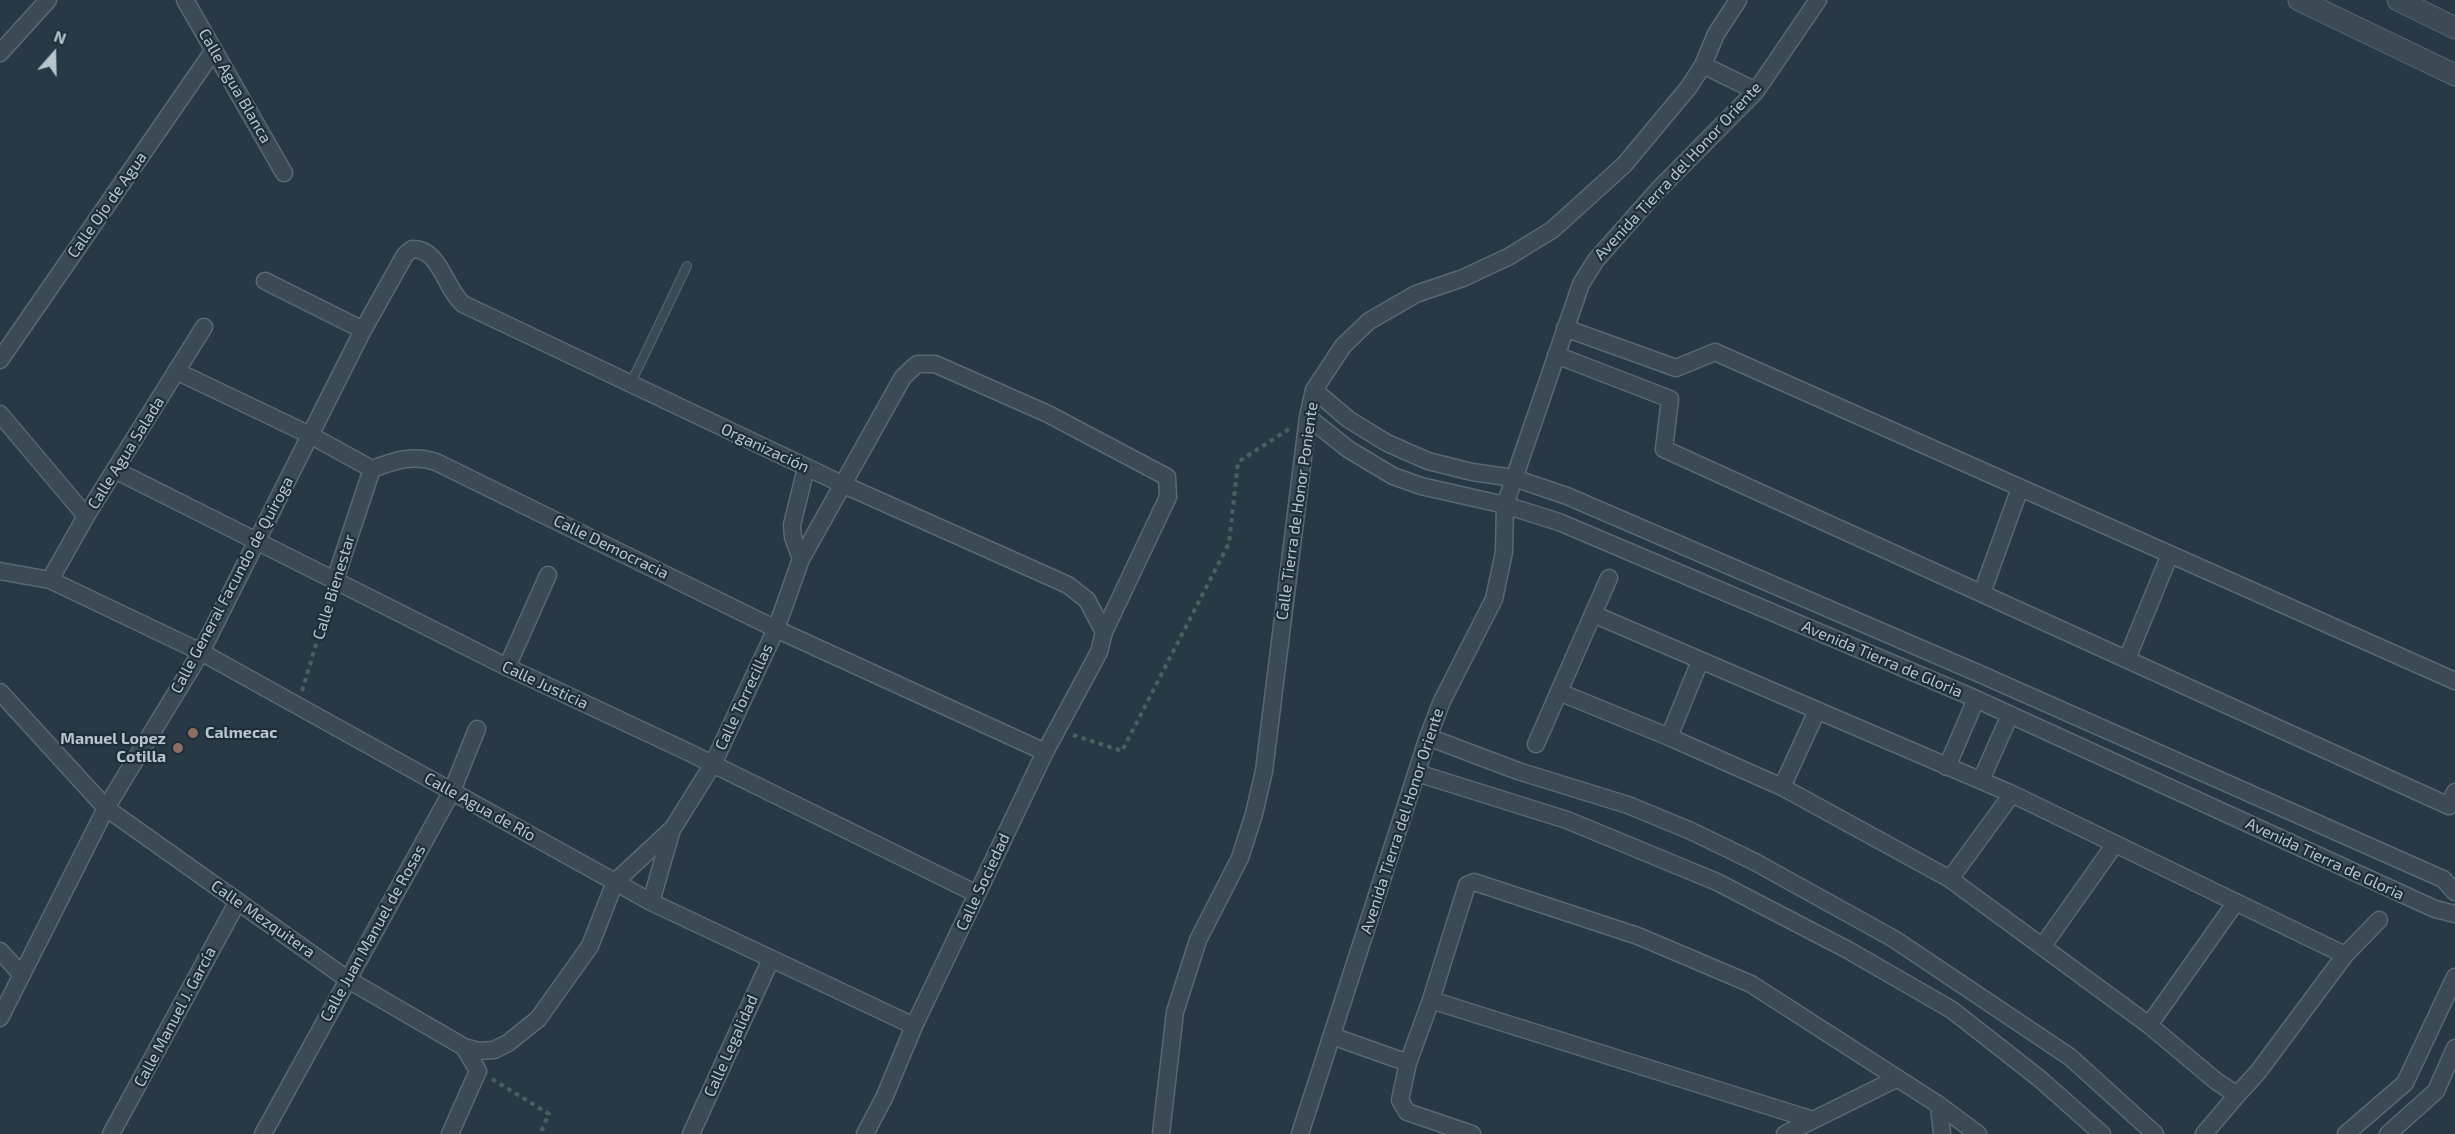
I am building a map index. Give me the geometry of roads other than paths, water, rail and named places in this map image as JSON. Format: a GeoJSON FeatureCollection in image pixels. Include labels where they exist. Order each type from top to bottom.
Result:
{"type":"FeatureCollection","features":[{"type":"Feature","properties":{"kind":"street"},"geometry":{"type":"LineString","coordinates":[[0,53],[48,0]]}},
{"type":"Feature","properties":{"kind":"street","name":"Calle Agua Blanca"},"geometry":{"type":"LineString","coordinates":[[185,0],[284,173]]}},
{"type":"Feature","properties":{"kind":"street","name":"Calle Tierra de Honor Poniente"},"geometry":{"type":"LineString","coordinates":[[1161,1134],[1174,1012],[1198,940],[1240,858],[1261,782],[1308,417],[1314,390],[1343,346],[1369,321],[1416,294],[1463,278],[1508,257],[1552,230],[1624,165],[1673,108],[1703,65],[1716,34],[1738,0]]}},
{"type":"Feature","properties":{"kind":"street","name":"Avenida Tierra del Honor Oriente"},"geometry":{"type":"LineString","coordinates":[[1300,1134],[1428,737],[1442,701],[1496,593],[1504,552],[1505,505],[1565,328],[1587,271],[1658,190],[1756,91],[1818,0]]}},
{"type":"Feature","properties":{"kind":"street"},"geometry":{"type":"LineString","coordinates":[[2299,0],[2455,75]]}},
{"type":"Feature","properties":{"kind":"street"},"geometry":{"type":"LineString","coordinates":[[2398,0],[2455,28]]}},
{"type":"Feature","properties":{"kind":"street","name":"Calle Ojo de Agua"},"geometry":{"type":"LineString","coordinates":[[0,360],[214,50]]}},
{"type":"Feature","properties":{"kind":"street"},"geometry":{"type":"LineString","coordinates":[[1703,65],[1756,91]]}},
{"type":"Feature","properties":{"kind":"street","name":"Organización"},"geometry":{"type":"LineString","coordinates":[[412,249],[424,250],[432,255],[451,291],[464,304],[806,468],[1068,585],[1087,600],[1104,632]]}},
{"type":"Feature","properties":{"kind":"street","name":"Calle General Facundo de Quiroga"},"geometry":{"type":"LineString","coordinates":[[0,1018],[106,808],[201,652],[363,330],[405,255],[412,249]]}},
{"type":"Feature","properties":{"kind":"street"},"geometry":{"type":"LineString","coordinates":[[265,281],[363,330]]}},
{"type":"Feature","properties":{"kind":"street","name":"Calle Agua Salada"},"geometry":{"type":"LineString","coordinates":[[50,580],[86,516],[204,327]]}},
{"type":"Feature","properties":{"kind":"street"},"geometry":{"type":"LineString","coordinates":[[1565,328],[1676,368],[1715,352],[2455,681]]}},
{"type":"Feature","properties":{"kind":"street"},"geometry":{"type":"LineString","coordinates":[[1556,355],[1670,399],[1664,449],[2449,806],[2455,792]]}},
{"type":"Feature","properties":{"kind":"street","name":"Calle Torrecillas"},"geometry":{"type":"LineString","coordinates":[[464,1047],[478,1051],[494,1050],[508,1043],[538,1019],[590,946],[615,882],[673,828],[713,765],[776,629],[801,560],[903,377],[917,364],[935,364],[1048,414]]}},
{"type":"Feature","properties":{"kind":"street"},"geometry":{"type":"LineString","coordinates":[[176,371],[310,435],[372,469]]}},
{"type":"Feature","properties":{"kind":"street","name":"Avenida Tierra de Gloria"},"geometry":{"type":"LineString","coordinates":[[1314,390],[1348,419],[1387,443],[1407,452],[1428,461],[1472,472],[1514,478],[1568,496],[2035,698],[2443,879],[2455,892]]}},
{"type":"Feature","properties":{"kind":"street"},"geometry":{"type":"LineString","coordinates":[[0,414],[86,516]]}},
{"type":"Feature","properties":{"kind":"street","name":"Calle Sociedad"},"geometry":{"type":"LineString","coordinates":[[865,1134],[884,1098],[914,1026],[1045,752],[1099,652],[1104,632],[1168,497],[1167,477],[1048,414]]}},
{"type":"Feature","properties":{"kind":"street","name":"Avenida Tierra de Gloria"},"geometry":{"type":"LineString","coordinates":[[1308,417],[1347,449],[1394,476],[1450,494],[1505,505],[1559,522],[1976,699],[2435,909],[2455,914]]}},
{"type":"Feature","properties":{"kind":"street","name":"Calle Democracia"},"geometry":{"type":"LineString","coordinates":[[372,469],[393,461],[418,457],[436,462],[776,629],[1045,752]]}},
{"type":"Feature","properties":{"kind":"street"},"geometry":{"type":"LineString","coordinates":[[801,560],[793,537],[792,525],[806,468]]}},
{"type":"Feature","properties":{"kind":"street","name":"Calle Bienestar"},"geometry":{"type":"LineString","coordinates":[[335,580],[372,469]]}},
{"type":"Feature","properties":{"kind":"street","name":"Calle Justicia"},"geometry":{"type":"LineString","coordinates":[[115,470],[507,667],[977,894]]}},
{"type":"Feature","properties":{"kind":"street"},"geometry":{"type":"LineString","coordinates":[[1982,593],[2020,488]]}},
{"type":"Feature","properties":{"kind":"street"},"geometry":{"type":"LineString","coordinates":[[2127,659],[2170,555]]}},
{"type":"Feature","properties":{"kind":"street","name":"Calle Agua de Río"},"geometry":{"type":"LineString","coordinates":[[0,571],[50,580],[201,652],[651,902],[914,1026]]}},
{"type":"Feature","properties":{"kind":"street"},"geometry":{"type":"LineString","coordinates":[[507,667],[548,575]]}},
{"type":"Feature","properties":{"kind":"street"},"geometry":{"type":"LineString","coordinates":[[1536,744],[1609,578]]}},
{"type":"Feature","properties":{"kind":"street"},"geometry":{"type":"LineString","coordinates":[[1593,614],[2012,794],[2345,955]]}},
{"type":"Feature","properties":{"kind":"street"},"geometry":{"type":"LineString","coordinates":[[1669,737],[1700,661]]}},
{"type":"Feature","properties":{"kind":"street","name":"Calle Mezquitera"},"geometry":{"type":"LineString","coordinates":[[0,692],[106,808],[347,979],[464,1047],[478,1071],[450,1134]]}},
{"type":"Feature","properties":{"kind":"street"},"geometry":{"type":"LineString","coordinates":[[1559,692],[1782,787],[1950,879],[2149,1025],[2216,1081],[2237,1095]]}},
{"type":"Feature","properties":{"kind":"street"},"geometry":{"type":"LineString","coordinates":[[1947,766],[1976,699]]}},
{"type":"Feature","properties":{"kind":"street"},"geometry":{"type":"LineString","coordinates":[[1782,787],[1817,711]]}},
{"type":"Feature","properties":{"kind":"street"},"geometry":{"type":"LineString","coordinates":[[1981,780],[2010,715]]}},
{"type":"Feature","properties":{"kind":"street","name":"Calle Juan Manuel de Rosas"},"geometry":{"type":"LineString","coordinates":[[263,1134],[452,791],[477,729]]}},
{"type":"Feature","properties":{"kind":"street"},"geometry":{"type":"LineString","coordinates":[[1428,737],[1518,771],[1628,805],[1691,831],[1755,862],[1894,939],[2070,1056],[2156,1134]]}},
{"type":"Feature","properties":{"kind":"street"},"geometry":{"type":"LineString","coordinates":[[1417,773],[1567,820],[1717,882],[1848,950],[1952,1010],[2040,1079],[2102,1134]]}},
{"type":"Feature","properties":{"kind":"street"},"geometry":{"type":"LineString","coordinates":[[1950,879],[2012,794]]}},
{"type":"Feature","properties":{"kind":"street","name":"Calle Torrecillas"},"geometry":{"type":"LineString","coordinates":[[651,902],[673,828]]}},
{"type":"Feature","properties":{"kind":"street"},"geometry":{"type":"LineString","coordinates":[[2042,946],[2115,844]]}},
{"type":"Feature","properties":{"kind":"street"},"geometry":{"type":"LineString","coordinates":[[1472,1134],[1407,1112],[1400,1100],[1408,1063],[1431,1000],[1467,885],[1474,882],[1638,936],[1750,984],[1939,1105],[1978,1134]]}},
{"type":"Feature","properties":{"kind":"street","name":"Calle Manuel J. García"},"geometry":{"type":"LineString","coordinates":[[111,1134],[238,901]]}},
{"type":"Feature","properties":{"kind":"street"},"geometry":{"type":"LineString","coordinates":[[2149,1025],[2236,902]]}},
{"type":"Feature","properties":{"kind":"street"},"geometry":{"type":"LineString","coordinates":[[2204,1134],[2258,1071],[2345,955],[2379,920]]}},
{"type":"Feature","properties":{"kind":"street"},"geometry":{"type":"LineString","coordinates":[[0,951],[22,975]]}},
{"type":"Feature","properties":{"kind":"street","name":"Calle Legalidad"},"geometry":{"type":"LineString","coordinates":[[692,1134],[771,959]]}},
{"type":"Feature","properties":{"kind":"street"},"geometry":{"type":"LineString","coordinates":[[2346,1134],[2405,1083],[2455,977]]}},
{"type":"Feature","properties":{"kind":"street"},"geometry":{"type":"LineString","coordinates":[[1431,1000],[1813,1120]]}},
{"type":"Feature","properties":{"kind":"street"},"geometry":{"type":"LineString","coordinates":[[1332,1036],[1408,1063]]}},
{"type":"Feature","properties":{"kind":"street"},"geometry":{"type":"LineString","coordinates":[[2388,1134],[2436,1091],[2455,1048]]}},
{"type":"Feature","properties":{"kind":"street"},"geometry":{"type":"LineString","coordinates":[[1785,1134],[1896,1079]]}},
{"type":"Feature","properties":{"kind":"street"},"geometry":{"type":"LineString","coordinates":[[1939,1105],[1942,1134]]}},
{"type":"Feature","properties":{"kind":"lane"},"geometry":{"type":"LineString","coordinates":[[630,385],[687,266]]}},
{"type":"Feature","properties":{"kind":"place","name":"Calmecac"},"geometry":{"type":"Point","coordinates":[193,733]}},
{"type":"Feature","properties":{"kind":"place","name":"Manuel Lopez Cotilla"},"geometry":{"type":"Point","coordinates":[178,748]}}]}
